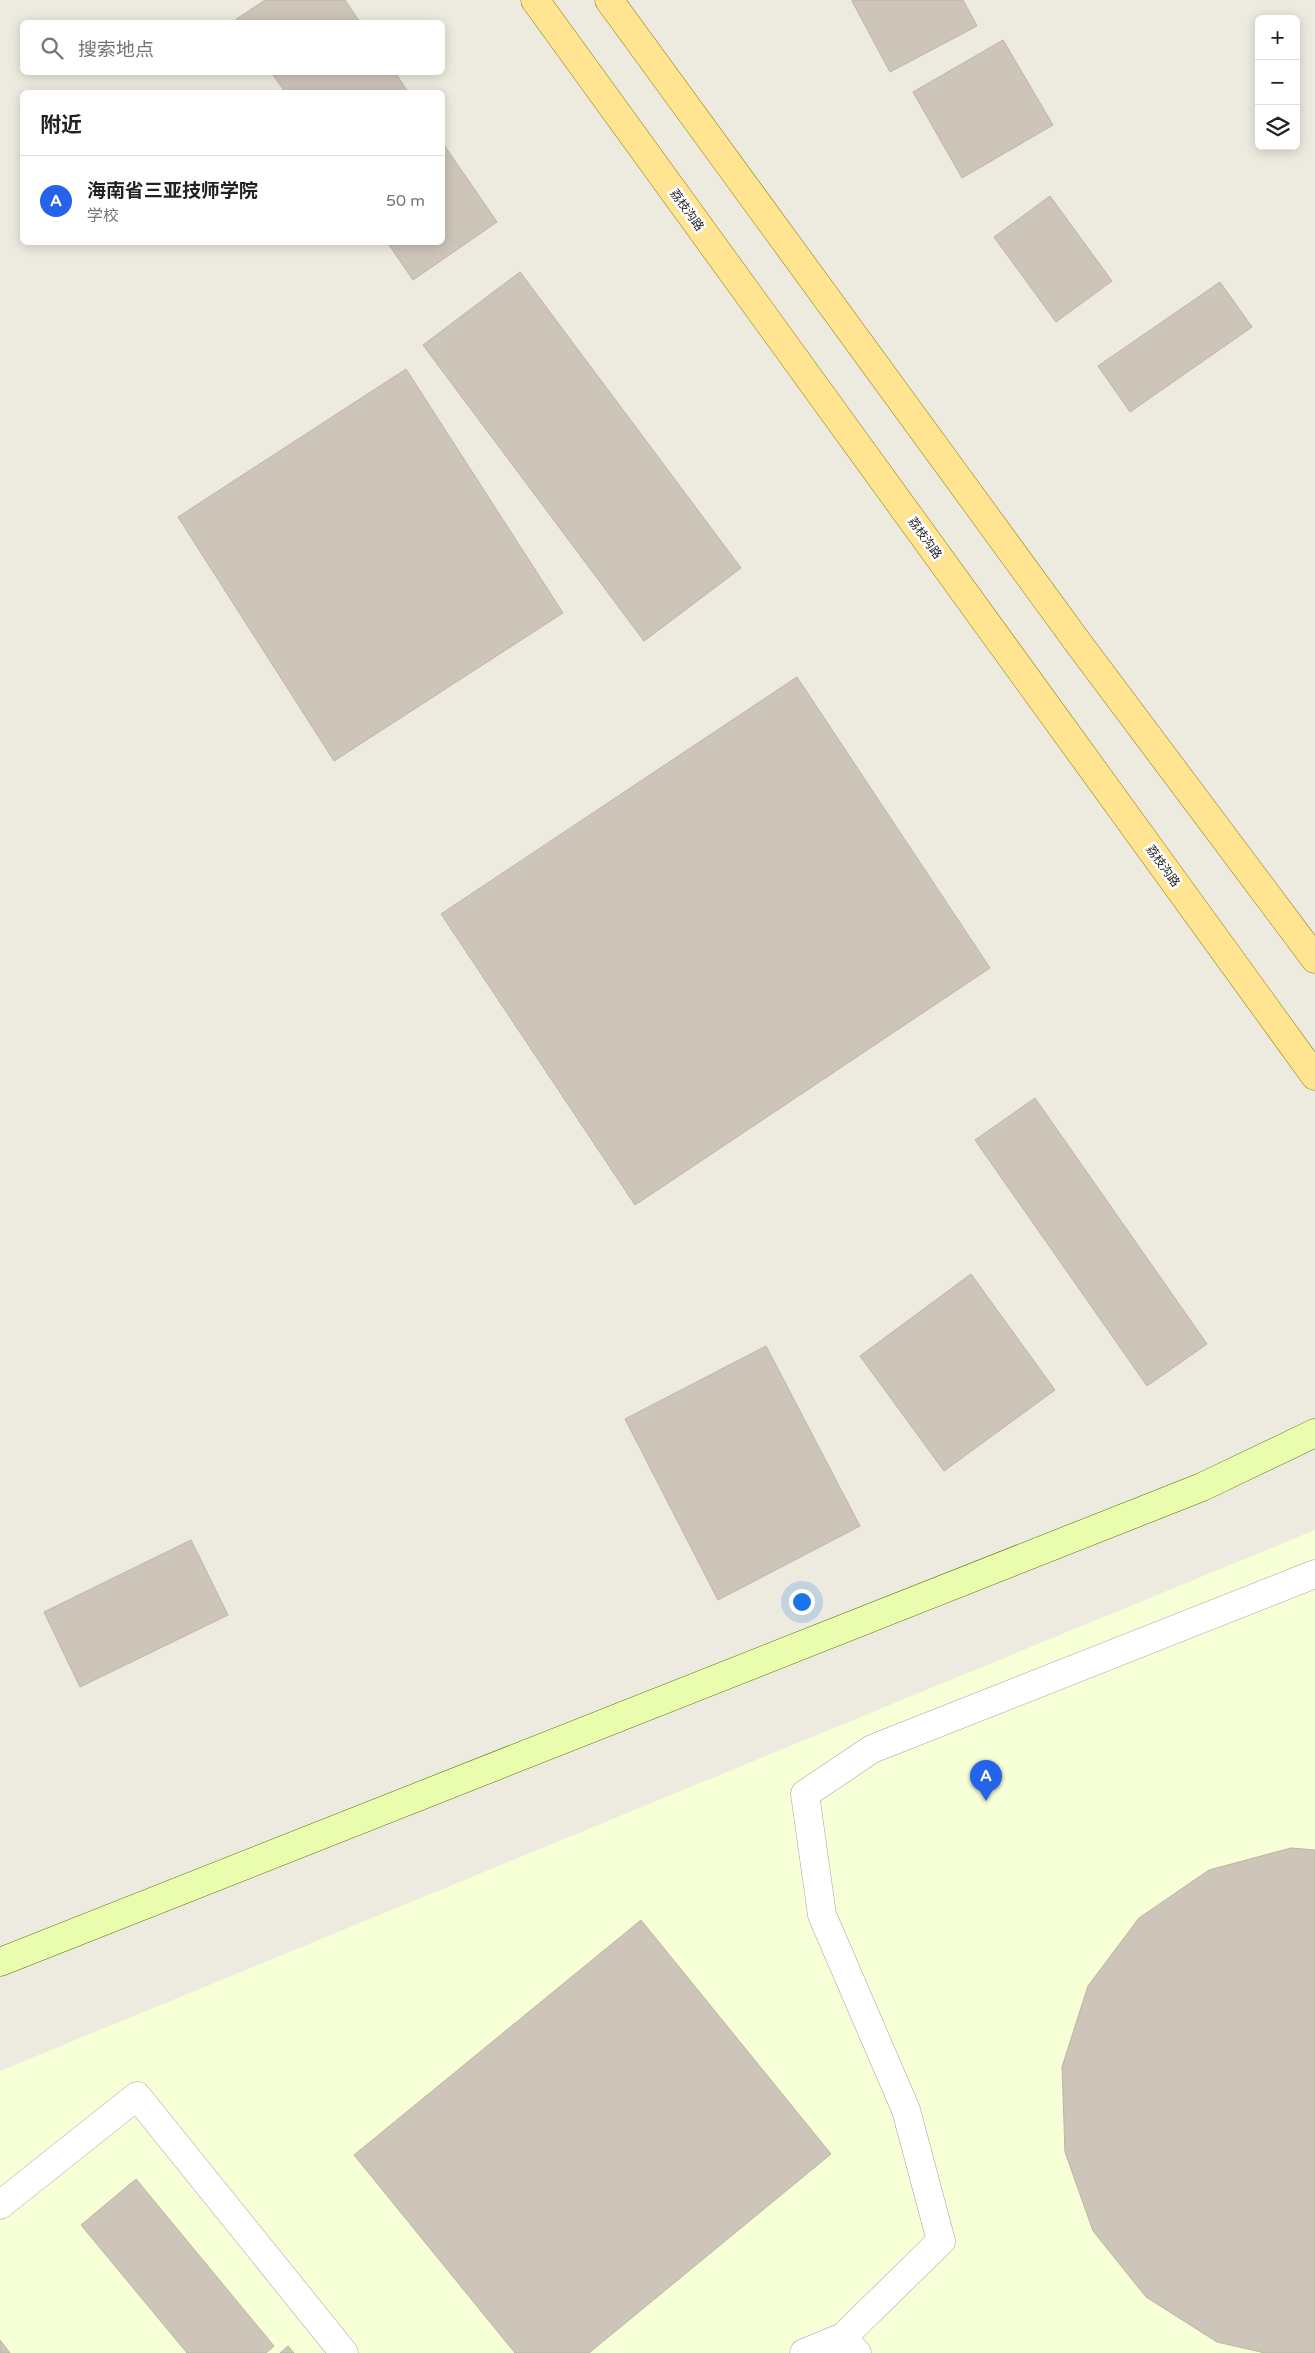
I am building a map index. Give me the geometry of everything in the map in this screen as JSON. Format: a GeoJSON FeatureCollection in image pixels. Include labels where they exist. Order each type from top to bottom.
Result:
{"type":"FeatureCollection","features":[{"type":"Feature","properties":{"kind":"main road","name":"荔枝沟路"},"geometry":{"type":"LineString","coordinates":[[535,0],[1315,1076]]}},
{"type":"Feature","properties":{"kind":"main road"},"geometry":{"type":"LineString","coordinates":[[609,0],[1080,644],[1315,959]]}},
{"type":"Feature","properties":{"kind":"main road"},"geometry":{"type":"LineString","coordinates":[[0,1962],[1202,1487],[1315,1433]]}},
{"type":"Feature","properties":{"kind":"street"},"geometry":{"type":"LineString","coordinates":[[804,2353],[850,2345],[941,2241],[906,2110],[822,1915],[805,1794],[872,1749],[1315,1574]]}},
{"type":"Feature","properties":{"kind":"street"},"geometry":{"type":"LineString","coordinates":[[0,2205],[137,2096],[344,2353]]}},
{"type":"Feature","properties":{"kind":"shaded area"},"geometry":{"type":"Polygon","coordinates":[[[1315,1530],[1315,2353],[0,2353],[0,2071],[1315,1530]]]}},
{"type":"Feature","properties":{"kind":"building"},"geometry":{"type":"Polygon","coordinates":[[[265,0],[345,0],[359,20],[235,20],[265,0]]]}},
{"type":"Feature","properties":{"kind":"building"},"geometry":{"type":"Polygon","coordinates":[[[963,0],[977,26],[890,72],[852,1],[963,0]]]}},
{"type":"Feature","properties":{"kind":"building"},"geometry":{"type":"Polygon","coordinates":[[[1003,40],[1053,125],[962,178],[913,92],[1003,40]]]}},
{"type":"Feature","properties":{"kind":"building"},"geometry":{"type":"Polygon","coordinates":[[[273,75],[397,75],[407,90],[284,90],[273,75]]]}},
{"type":"Feature","properties":{"kind":"building"},"geometry":{"type":"Polygon","coordinates":[[[445,146],[497,222],[413,280],[389,245],[445,245],[445,146]]]}},
{"type":"Feature","properties":{"kind":"building"},"geometry":{"type":"Polygon","coordinates":[[[1050,196],[1112,281],[1056,322],[994,237],[1050,196]]]}},
{"type":"Feature","properties":{"kind":"building"},"geometry":{"type":"Polygon","coordinates":[[[520,272],[741,568],[644,641],[423,345],[520,272]]]}},
{"type":"Feature","properties":{"kind":"building"},"geometry":{"type":"Polygon","coordinates":[[[1220,282],[1252,327],[1130,412],[1098,366],[1220,282]]]}},
{"type":"Feature","properties":{"kind":"building"},"geometry":{"type":"Polygon","coordinates":[[[406,369],[563,613],[334,761],[178,517],[406,369]]]}},
{"type":"Feature","properties":{"kind":"building"},"geometry":{"type":"Polygon","coordinates":[[[797,677],[990,968],[635,1205],[441,914],[797,677]]]}},
{"type":"Feature","properties":{"kind":"building"},"geometry":{"type":"Polygon","coordinates":[[[1035,1098],[1207,1344],[1147,1386],[975,1140],[1035,1098]]]}},
{"type":"Feature","properties":{"kind":"building"},"geometry":{"type":"Polygon","coordinates":[[[971,1274],[1055,1390],[944,1471],[860,1356],[971,1274]]]}},
{"type":"Feature","properties":{"kind":"building"},"geometry":{"type":"Polygon","coordinates":[[[766,1346],[860,1526],[718,1600],[625,1419],[766,1346]]]}},
{"type":"Feature","properties":{"kind":"building"},"geometry":{"type":"Polygon","coordinates":[[[191,1540],[228,1615],[80,1687],[44,1612],[191,1540]]]}},
{"type":"Feature","properties":{"kind":"building"},"geometry":{"type":"Polygon","coordinates":[[[1291,1848],[1315,1850],[1315,2353],[1265,2353],[1217,2342],[1146,2297],[1093,2231],[1065,2152],[1062,2067],[1088,1986],[1139,1918],[1209,1870],[1291,1848]]]}},
{"type":"Feature","properties":{"kind":"building"},"geometry":{"type":"Polygon","coordinates":[[[641,1920],[831,2154],[589,2353],[515,2353],[354,2155],[641,1920]]]}},
{"type":"Feature","properties":{"kind":"building"},"geometry":{"type":"Polygon","coordinates":[[[136,2179],[274,2346],[266,2353],[187,2353],[81,2225],[136,2179]]]}},
{"type":"Feature","properties":{"kind":"building"},"geometry":{"type":"Polygon","coordinates":[[[0,2340],[10,2353],[0,2353],[0,2340]]]}},
{"type":"Feature","properties":{"kind":"building"},"geometry":{"type":"Polygon","coordinates":[[[288,2346],[294,2353],[280,2353],[288,2346]]]}},
{"type":"Feature","properties":{"kind":"place","name":"海南省三亚技师学院"},"geometry":{"type":"Point","coordinates":[986,1801]}}]}
